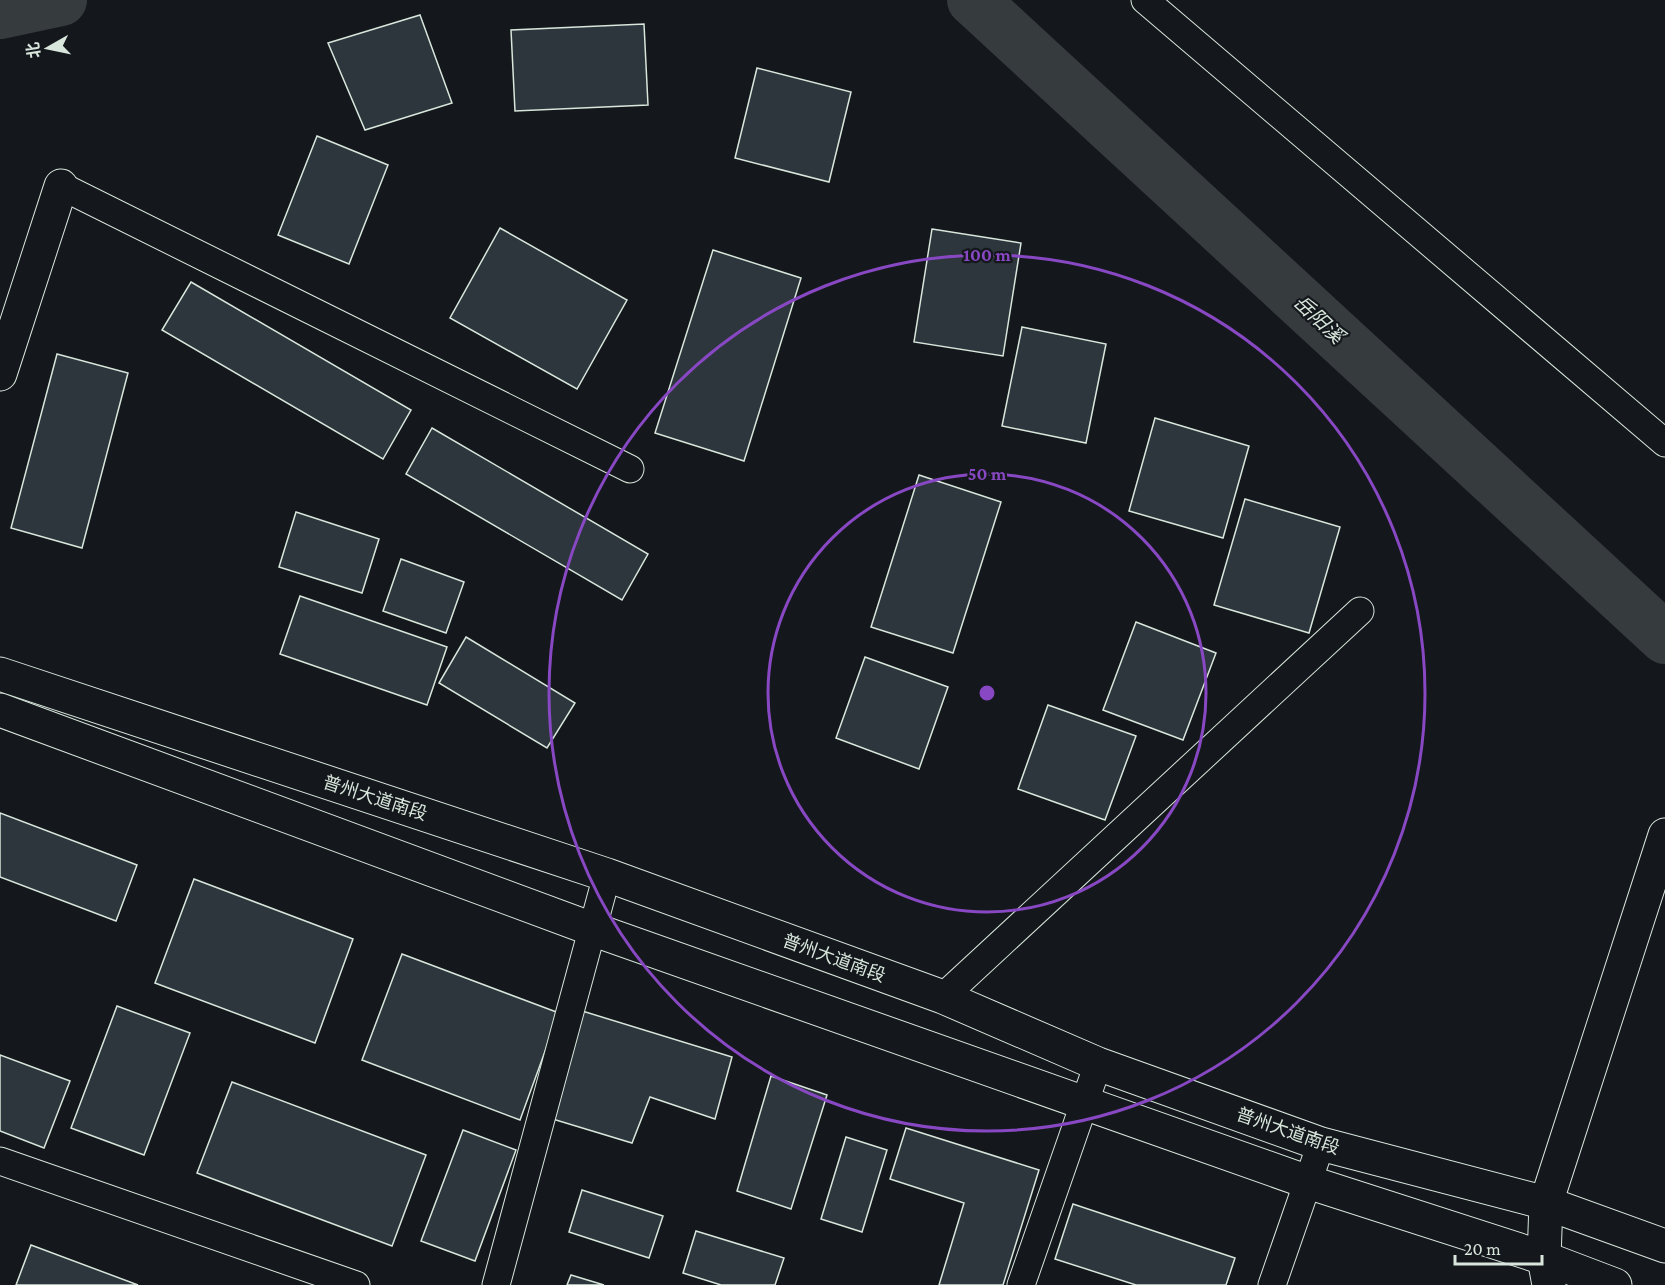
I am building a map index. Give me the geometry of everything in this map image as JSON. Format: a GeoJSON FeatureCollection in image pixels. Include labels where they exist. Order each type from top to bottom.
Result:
{"type":"FeatureCollection","features":[{"type":"Feature","properties":{"kind":"main road"},"geometry":{"type":"LineString","coordinates":[[0,374],[61,186]]}},
{"type":"Feature","properties":{"kind":"main road","name":"普州大道南段"},"geometry":{"type":"LineString","coordinates":[[0,674],[607,875],[943,998],[1098,1064],[1321,1144],[1546,1203],[1665,1246]]}},
{"type":"Feature","properties":{"kind":"main road"},"geometry":{"type":"LineString","coordinates":[[0,710],[592,929],[1308,1182],[1546,1272],[1615,1285]]}},
{"type":"Feature","properties":{"kind":"main road"},"geometry":{"type":"LineString","coordinates":[[1546,1272],[1546,1203],[1665,835]]}},
{"type":"Feature","properties":{"kind":"street"},"geometry":{"type":"LineString","coordinates":[[1145,0],[1665,443]]}},
{"type":"Feature","properties":{"kind":"street"},"geometry":{"type":"LineString","coordinates":[[61,186],[630,469]]}},
{"type":"Feature","properties":{"kind":"street"},"geometry":{"type":"LineString","coordinates":[[943,998],[1360,611]]}},
{"type":"Feature","properties":{"kind":"street"},"geometry":{"type":"LineString","coordinates":[[495,1285],[607,875]]}},
{"type":"Feature","properties":{"kind":"street"},"geometry":{"type":"LineString","coordinates":[[1021,1285],[1098,1064]]}},
{"type":"Feature","properties":{"kind":"street"},"geometry":{"type":"LineString","coordinates":[[1272,1285],[1321,1144]]}},
{"type":"Feature","properties":{"kind":"street"},"geometry":{"type":"LineString","coordinates":[[0,1161],[356,1285]]}},
{"type":"Feature","properties":{"kind":"building"},"geometry":{"type":"Polygon","coordinates":[[[420,15],[452,103],[365,130],[328,43],[420,15]]]}},
{"type":"Feature","properties":{"kind":"building"},"geometry":{"type":"Polygon","coordinates":[[[644,24],[648,105],[515,111],[511,30],[644,24]]]}},
{"type":"Feature","properties":{"kind":"building"},"geometry":{"type":"Polygon","coordinates":[[[757,68],[851,92],[829,182],[735,158],[757,68]]]}},
{"type":"Feature","properties":{"kind":"building"},"geometry":{"type":"Polygon","coordinates":[[[317,136],[388,165],[349,264],[278,235],[317,136]]]}},
{"type":"Feature","properties":{"kind":"building"},"geometry":{"type":"Polygon","coordinates":[[[500,228],[627,300],[577,389],[450,318],[500,228]]]}},
{"type":"Feature","properties":{"kind":"building"},"geometry":{"type":"Polygon","coordinates":[[[932,229],[1021,243],[1003,356],[914,342],[932,229]]]}},
{"type":"Feature","properties":{"kind":"building"},"geometry":{"type":"Polygon","coordinates":[[[713,250],[801,278],[744,461],[655,433],[713,250]]]}},
{"type":"Feature","properties":{"kind":"building"},"geometry":{"type":"Polygon","coordinates":[[[191,282],[411,410],[383,459],[162,330],[191,282]]]}},
{"type":"Feature","properties":{"kind":"building"},"geometry":{"type":"Polygon","coordinates":[[[1022,327],[1106,344],[1086,443],[1002,426],[1022,327]]]}},
{"type":"Feature","properties":{"kind":"building"},"geometry":{"type":"Polygon","coordinates":[[[57,354],[128,373],[82,548],[11,528],[57,354]]]}},
{"type":"Feature","properties":{"kind":"building"},"geometry":{"type":"Polygon","coordinates":[[[1155,418],[1249,446],[1223,538],[1129,511],[1155,418]]]}},
{"type":"Feature","properties":{"kind":"building"},"geometry":{"type":"Polygon","coordinates":[[[432,428],[648,554],[622,600],[406,474],[432,428]]]}},
{"type":"Feature","properties":{"kind":"building"},"geometry":{"type":"Polygon","coordinates":[[[919,475],[1001,502],[953,653],[871,627],[919,475]]]}},
{"type":"Feature","properties":{"kind":"building"},"geometry":{"type":"Polygon","coordinates":[[[1245,499],[1340,527],[1309,633],[1214,605],[1245,499]]]}},
{"type":"Feature","properties":{"kind":"building"},"geometry":{"type":"Polygon","coordinates":[[[296,512],[379,539],[362,593],[279,567],[296,512]]]}},
{"type":"Feature","properties":{"kind":"building"},"geometry":{"type":"Polygon","coordinates":[[[401,559],[464,582],[446,633],[383,611],[401,559]]]}},
{"type":"Feature","properties":{"kind":"building"},"geometry":{"type":"Polygon","coordinates":[[[300,596],[447,647],[427,705],[280,654],[300,596]]]}},
{"type":"Feature","properties":{"kind":"building"},"geometry":{"type":"Polygon","coordinates":[[[1136,622],[1216,653],[1183,740],[1103,710],[1136,622]]]}},
{"type":"Feature","properties":{"kind":"building"},"geometry":{"type":"Polygon","coordinates":[[[466,637],[575,703],[547,748],[439,683],[466,637]]]}},
{"type":"Feature","properties":{"kind":"building"},"geometry":{"type":"Polygon","coordinates":[[[865,657],[948,687],[919,769],[836,738],[865,657]]]}},
{"type":"Feature","properties":{"kind":"building"},"geometry":{"type":"Polygon","coordinates":[[[1048,705],[1136,736],[1105,820],[1018,789],[1048,705]]]}},
{"type":"Feature","properties":{"kind":"building"},"geometry":{"type":"Polygon","coordinates":[[[0,813],[137,865],[116,921],[0,877],[0,813]]]}},
{"type":"Feature","properties":{"kind":"building"},"geometry":{"type":"Polygon","coordinates":[[[194,879],[353,939],[315,1043],[155,983],[194,879]]]}},
{"type":"Feature","properties":{"kind":"building"},"geometry":{"type":"Polygon","coordinates":[[[402,954],[559,1013],[520,1120],[362,1060],[402,954]]]}},
{"type":"Feature","properties":{"kind":"building"},"geometry":{"type":"Polygon","coordinates":[[[117,1006],[190,1033],[144,1155],[71,1128],[117,1006]]]}},
{"type":"Feature","properties":{"kind":"building"},"geometry":{"type":"Polygon","coordinates":[[[579,1010],[732,1057],[715,1119],[650,1097],[632,1143],[546,1117],[579,1010]]]}},
{"type":"Feature","properties":{"kind":"building"},"geometry":{"type":"Polygon","coordinates":[[[0,1055],[70,1081],[44,1148],[0,1131],[0,1055]]]}},
{"type":"Feature","properties":{"kind":"building"},"geometry":{"type":"Polygon","coordinates":[[[771,1076],[827,1095],[791,1209],[737,1191],[771,1076]]]}},
{"type":"Feature","properties":{"kind":"building"},"geometry":{"type":"Polygon","coordinates":[[[232,1082],[426,1155],[392,1246],[197,1173],[232,1082]]]}},
{"type":"Feature","properties":{"kind":"building"},"geometry":{"type":"Polygon","coordinates":[[[906,1128],[1039,1170],[1003,1285],[939,1285],[964,1203],[890,1179],[906,1128]]]}},
{"type":"Feature","properties":{"kind":"building"},"geometry":{"type":"Polygon","coordinates":[[[463,1130],[516,1150],[475,1261],[421,1241],[463,1130]]]}},
{"type":"Feature","properties":{"kind":"building"},"geometry":{"type":"Polygon","coordinates":[[[846,1137],[887,1150],[862,1232],[821,1219],[846,1137]]]}},
{"type":"Feature","properties":{"kind":"building"},"geometry":{"type":"Polygon","coordinates":[[[582,1190],[663,1216],[649,1258],[569,1232],[582,1190]]]}},
{"type":"Feature","properties":{"kind":"building"},"geometry":{"type":"Polygon","coordinates":[[[1073,1204],[1235,1258],[1226,1285],[1136,1285],[1055,1259],[1073,1204]]]}},
{"type":"Feature","properties":{"kind":"building"},"geometry":{"type":"Polygon","coordinates":[[[696,1231],[784,1258],[775,1285],[721,1285],[683,1273],[696,1231]]]}},
{"type":"Feature","properties":{"kind":"building"},"geometry":{"type":"Polygon","coordinates":[[[31,1245],[138,1285],[16,1285],[31,1245]]]}},
{"type":"Feature","properties":{"kind":"building"},"geometry":{"type":"Polygon","coordinates":[[[571,1275],[604,1285],[567,1285],[571,1275]]]}},
{"type":"Feature","properties":{"kind":"waterway","name":"岳阳溪"},"geometry":{"type":"LineString","coordinates":[[0,13],[61,0]]}},
{"type":"Feature","properties":{"kind":"waterway","name":"岳阳溪"},"geometry":{"type":"LineString","coordinates":[[973,0],[1665,638]]}}]}
